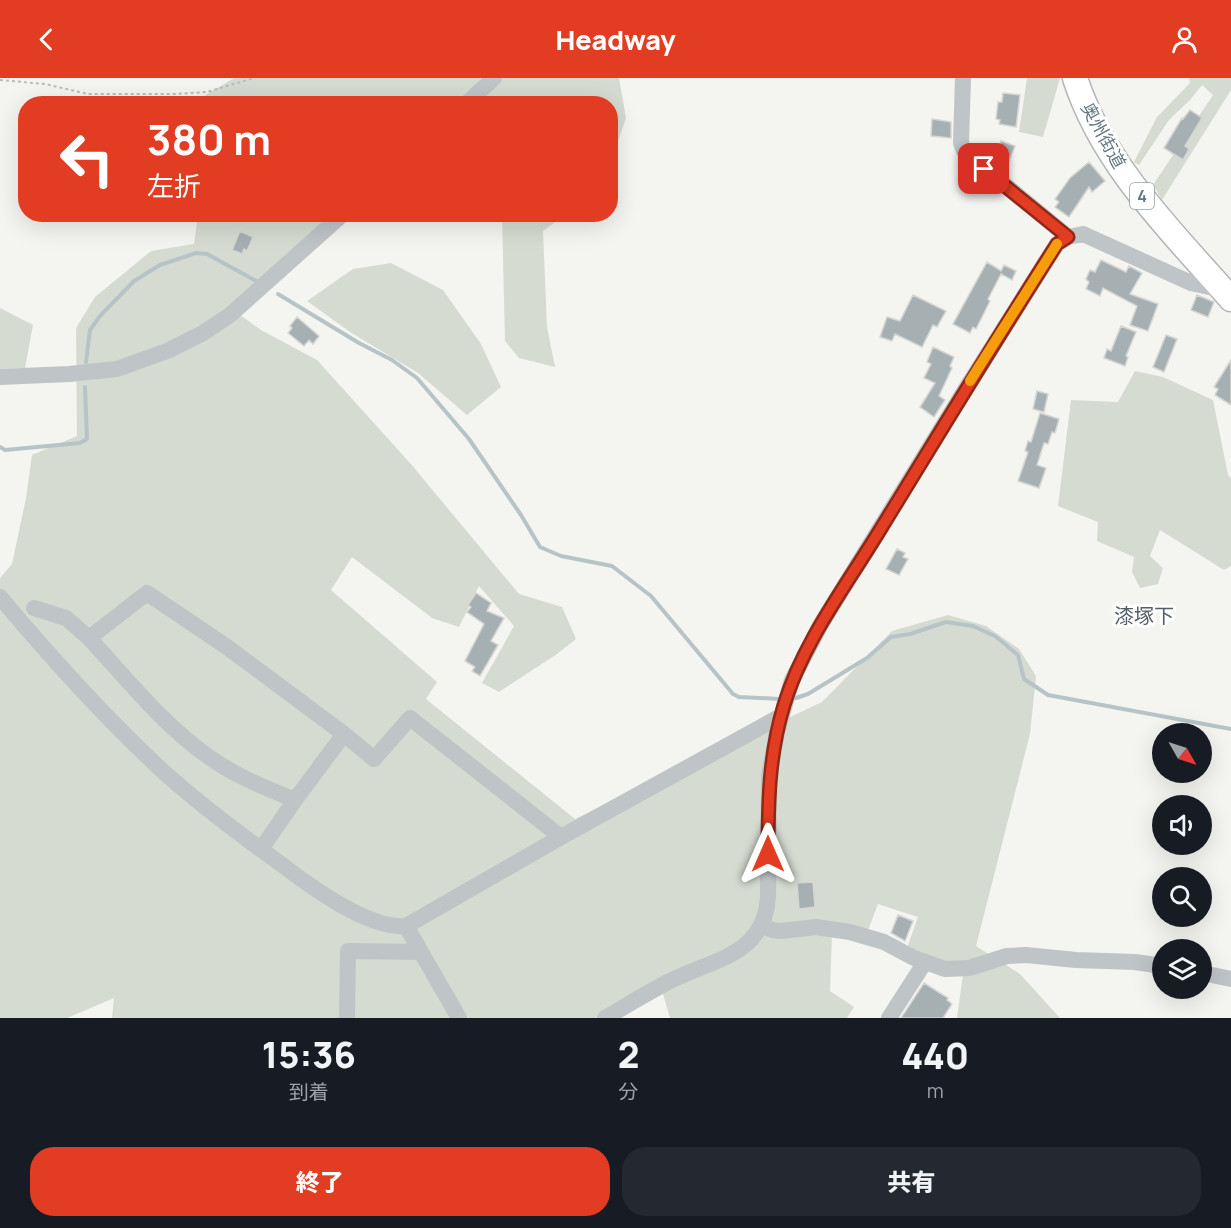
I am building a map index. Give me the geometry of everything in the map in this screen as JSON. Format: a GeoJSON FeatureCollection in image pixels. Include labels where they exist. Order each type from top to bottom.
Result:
{"type":"FeatureCollection","features":[{"type":"Feature","properties":{"kind":"highway","name":"奥州街道"},"geometry":{"type":"LineString","coordinates":[[1075,78],[1091,120],[1112,155],[1149,206],[1227,295]]}},
{"type":"Feature","properties":{"kind":"street"},"geometry":{"type":"LineString","coordinates":[[475,96],[494,78]]}},
{"type":"Feature","properties":{"kind":"street"},"geometry":{"type":"LineString","coordinates":[[963,78],[961,143],[964,151],[1068,237]]}},
{"type":"Feature","properties":{"kind":"street"},"geometry":{"type":"LineString","coordinates":[[0,377],[117,369],[167,351],[230,315],[334,222]]}},
{"type":"Feature","properties":{"kind":"street"},"geometry":{"type":"LineString","coordinates":[[605,1018],[668,981],[725,959],[740,949],[763,926],[767,913],[768,896],[768,790],[773,751],[792,680],[821,624],[964,390],[1057,244],[1068,237],[1083,234],[1191,283],[1227,295]]}},
{"type":"Feature","properties":{"kind":"street"},"geometry":{"type":"LineString","coordinates":[[89,638],[147,592],[227,647],[374,759],[410,718],[561,837]]}},
{"type":"Feature","properties":{"kind":"street"},"geometry":{"type":"LineString","coordinates":[[0,597],[52,659],[167,775],[261,849],[333,900],[381,924],[406,927],[561,837],[781,716]]}},
{"type":"Feature","properties":{"kind":"street"},"geometry":{"type":"LineString","coordinates":[[34,608],[66,618],[89,638],[169,724],[208,757],[262,787],[295,800]]}},
{"type":"Feature","properties":{"kind":"street"},"geometry":{"type":"LineString","coordinates":[[261,849],[344,734]]}},
{"type":"Feature","properties":{"kind":"street"},"geometry":{"type":"LineString","coordinates":[[763,926],[782,931],[816,927],[850,932],[884,942],[925,962],[955,970],[1007,956],[1026,955],[1152,965]]}},
{"type":"Feature","properties":{"kind":"street"},"geometry":{"type":"LineString","coordinates":[[406,927],[459,1018]]}},
{"type":"Feature","properties":{"kind":"street"},"geometry":{"type":"LineString","coordinates":[[347,1018],[348,951],[421,952]]}},
{"type":"Feature","properties":{"kind":"street"},"geometry":{"type":"LineString","coordinates":[[889,1018],[925,962]]}},
{"type":"Feature","properties":{"kind":"street"},"geometry":{"type":"LineString","coordinates":[[1212,975],[1231,979]]}},
{"type":"Feature","properties":{"kind":"path"},"geometry":{"type":"LineString","coordinates":[[0,80],[45,84],[88,94],[175,94],[207,92],[254,78]]}},
{"type":"Feature","properties":{"kind":"shaded area"},"geometry":{"type":"Polygon","coordinates":[[[234,78],[619,78],[626,118],[618,141],[618,96],[204,96],[234,78]]]}},
{"type":"Feature","properties":{"kind":"shaded area"},"geometry":{"type":"Polygon","coordinates":[[[1027,78],[1060,78],[1043,137],[1019,132],[1027,78]]]}},
{"type":"Feature","properties":{"kind":"shaded area"},"geometry":{"type":"Polygon","coordinates":[[[1189,78],[1231,78],[1231,90],[1162,200],[1153,185],[1213,95],[1202,85],[1169,120],[1139,165],[1134,162],[1157,117],[1190,83],[1189,78]]]}},
{"type":"Feature","properties":{"kind":"shaded area"},"geometry":{"type":"Polygon","coordinates":[[[197,222],[334,222],[240,315],[261,330],[317,360],[410,463],[519,594],[562,607],[576,639],[499,692],[482,683],[514,626],[479,586],[459,627],[432,618],[352,557],[331,590],[437,682],[426,699],[575,819],[822,702],[892,631],[948,615],[986,626],[1019,649],[1036,676],[1030,734],[976,946],[1020,974],[1060,1018],[957,1018],[963,974],[903,959],[918,917],[878,904],[864,941],[832,935],[830,991],[854,1007],[847,1018],[670,1018],[663,994],[620,1018],[112,1018],[114,998],[67,1018],[0,1018],[0,578],[12,564],[26,498],[32,455],[77,436],[76,328],[95,297],[151,251],[194,244],[197,222]]]}},
{"type":"Feature","properties":{"kind":"shaded area"},"geometry":{"type":"Polygon","coordinates":[[[502,222],[555,222],[543,231],[547,327],[555,367],[519,358],[505,341],[502,222]]]}},
{"type":"Feature","properties":{"kind":"shaded area"},"geometry":{"type":"Polygon","coordinates":[[[391,263],[443,290],[481,344],[501,387],[467,415],[418,373],[350,332],[307,301],[353,269],[391,263]]]}},
{"type":"Feature","properties":{"kind":"shaded area"},"geometry":{"type":"Polygon","coordinates":[[[0,308],[33,325],[25,368],[0,369],[0,308]]]}},
{"type":"Feature","properties":{"kind":"shaded area"},"geometry":{"type":"Polygon","coordinates":[[[1135,371],[1163,377],[1213,400],[1228,475],[1231,478],[1231,566],[1224,570],[1160,530],[1150,556],[1163,568],[1158,584],[1140,588],[1132,572],[1134,557],[1097,541],[1098,522],[1058,506],[1071,400],[1118,402],[1135,371]]]}},
{"type":"Feature","properties":{"kind":"building"},"geometry":{"type":"Polygon","coordinates":[[[1003,93],[1020,95],[1016,127],[999,124],[1000,120],[996,119],[998,102],[1002,102],[1003,93]]]}},
{"type":"Feature","properties":{"kind":"building"},"geometry":{"type":"Polygon","coordinates":[[[1190,110],[1202,118],[1185,146],[1189,149],[1183,160],[1164,148],[1182,118],[1190,110]]]}},
{"type":"Feature","properties":{"kind":"building"},"geometry":{"type":"Polygon","coordinates":[[[932,119],[951,122],[951,138],[931,136],[932,119]]]}},
{"type":"Feature","properties":{"kind":"building"},"geometry":{"type":"Polygon","coordinates":[[[1001,141],[1015,146],[1005,171],[998,165],[1001,157],[995,155],[1001,141]]]}},
{"type":"Feature","properties":{"kind":"building"},"geometry":{"type":"Polygon","coordinates":[[[1089,162],[1105,181],[1092,192],[1089,187],[1069,217],[1055,207],[1059,202],[1055,199],[1070,178],[1089,162]]]}},
{"type":"Feature","properties":{"kind":"building"},"geometry":{"type":"Polygon","coordinates":[[[240,231],[253,237],[247,251],[244,249],[242,254],[232,250],[240,231]]]}},
{"type":"Feature","properties":{"kind":"building"},"geometry":{"type":"Polygon","coordinates":[[[1101,260],[1126,272],[1129,266],[1142,273],[1130,294],[1158,304],[1148,331],[1130,325],[1137,306],[1103,288],[1100,296],[1086,289],[1089,282],[1086,279],[1090,270],[1095,272],[1101,260]]]}},
{"type":"Feature","properties":{"kind":"building"},"geometry":{"type":"Polygon","coordinates":[[[987,262],[1001,271],[1004,265],[1016,271],[1012,280],[1001,274],[976,329],[973,327],[970,333],[953,324],[987,262]]]}},
{"type":"Feature","properties":{"kind":"building"},"geometry":{"type":"Polygon","coordinates":[[[913,295],[946,311],[937,327],[933,325],[922,347],[895,334],[892,341],[880,337],[887,317],[900,321],[913,295]]]}},
{"type":"Feature","properties":{"kind":"building"},"geometry":{"type":"Polygon","coordinates":[[[1197,295],[1214,302],[1208,317],[1191,310],[1197,295]]]}},
{"type":"Feature","properties":{"kind":"building"},"geometry":{"type":"Polygon","coordinates":[[[297,317],[319,336],[313,344],[309,340],[304,346],[288,333],[297,317]]]}},
{"type":"Feature","properties":{"kind":"building"},"geometry":{"type":"Polygon","coordinates":[[[1121,326],[1136,332],[1126,356],[1128,357],[1125,366],[1104,358],[1107,349],[1111,351],[1121,326]]]}},
{"type":"Feature","properties":{"kind":"building"},"geometry":{"type":"Polygon","coordinates":[[[1166,335],[1177,339],[1164,372],[1153,367],[1166,335]]]}},
{"type":"Feature","properties":{"kind":"building"},"geometry":{"type":"Polygon","coordinates":[[[933,347],[954,357],[950,366],[952,368],[939,396],[945,400],[934,417],[920,407],[935,383],[924,378],[931,364],[927,362],[933,347]]]}},
{"type":"Feature","properties":{"kind":"building"},"geometry":{"type":"Polygon","coordinates":[[[1231,360],[1231,405],[1215,395],[1218,389],[1214,387],[1231,360]]]}},
{"type":"Feature","properties":{"kind":"building"},"geometry":{"type":"Polygon","coordinates":[[[1037,391],[1048,394],[1044,412],[1033,409],[1037,391]]]}},
{"type":"Feature","properties":{"kind":"building"},"geometry":{"type":"Polygon","coordinates":[[[1040,413],[1059,419],[1055,433],[1052,432],[1048,444],[1044,443],[1037,465],[1046,468],[1039,488],[1018,481],[1028,452],[1025,451],[1028,441],[1031,442],[1040,413]]]}},
{"type":"Feature","properties":{"kind":"building"},"geometry":{"type":"Polygon","coordinates":[[[897,549],[905,553],[903,557],[908,559],[899,575],[886,569],[897,549]]]}},
{"type":"Feature","properties":{"kind":"building"},"geometry":{"type":"Polygon","coordinates":[[[476,593],[491,603],[487,611],[504,618],[491,641],[498,645],[480,676],[472,671],[475,667],[465,661],[484,624],[467,612],[471,607],[468,605],[476,593]]]}},
{"type":"Feature","properties":{"kind":"building"},"geometry":{"type":"Polygon","coordinates":[[[813,882],[815,907],[799,909],[797,883],[813,882]]]}},
{"type":"Feature","properties":{"kind":"building"},"geometry":{"type":"Polygon","coordinates":[[[898,915],[913,921],[905,941],[891,933],[898,915]]]}},
{"type":"Feature","properties":{"kind":"building"},"geometry":{"type":"Polygon","coordinates":[[[924,983],[948,998],[947,1000],[952,1004],[943,1018],[901,1018],[924,983]]]}},
{"type":"Feature","properties":{"kind":"waterway"},"geometry":{"type":"LineString","coordinates":[[86,362],[90,330],[100,316],[134,281],[160,265],[196,253],[207,254],[258,282]]}},
{"type":"Feature","properties":{"kind":"waterway"},"geometry":{"type":"LineString","coordinates":[[278,294],[359,343],[392,360],[417,378],[469,439],[540,547],[561,556],[612,566],[651,596],[733,694],[739,697],[780,699]]}},
{"type":"Feature","properties":{"kind":"waterway"},"geometry":{"type":"LineString","coordinates":[[0,447],[5,450],[80,443],[87,439],[85,387]]}},
{"type":"Feature","properties":{"kind":"waterway"},"geometry":{"type":"LineString","coordinates":[[796,698],[808,694],[867,658],[891,637],[910,634],[946,622],[973,626],[995,636],[1018,655],[1024,679],[1048,695],[1231,729]]}},
{"type":"Feature","properties":{"kind":"slow traffic"},"geometry":{"type":"LineString","coordinates":[[970,381],[1057,244]]}},
{"type":"Feature","properties":{"kind":"district","name":"漆塚下"},"geometry":{"type":"Point","coordinates":[1144,615]}},
{"type":"Feature","properties":{"kind":"route"},"geometry":{"type":"LineString","coordinates":[[768,854],[768,790],[773,751],[783,706],[803,657],[964,390],[1057,244],[1068,237],[984,169]]}}]}
